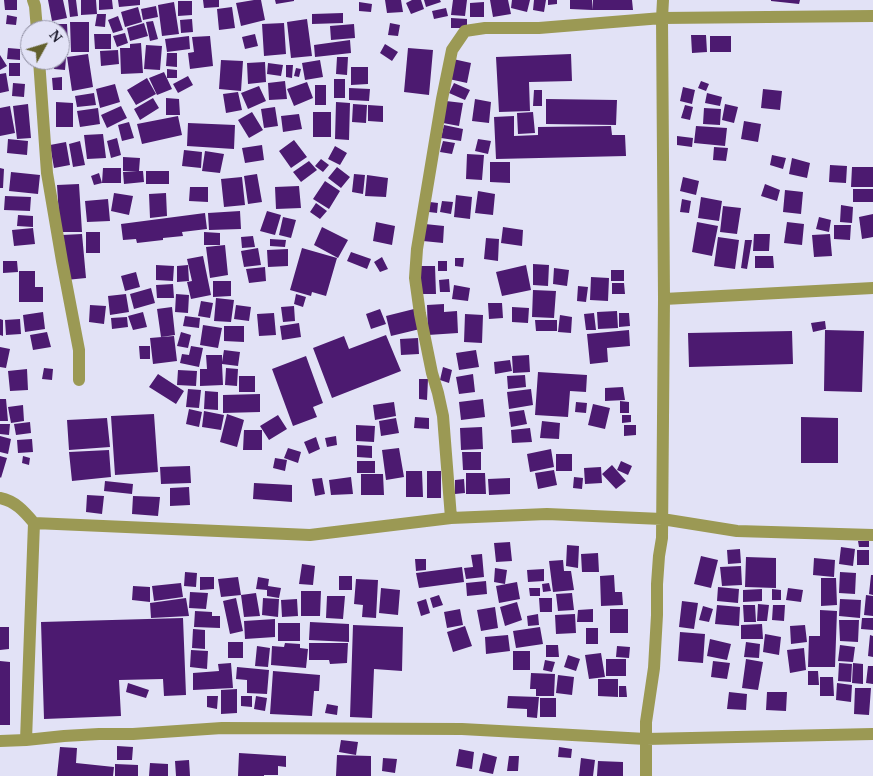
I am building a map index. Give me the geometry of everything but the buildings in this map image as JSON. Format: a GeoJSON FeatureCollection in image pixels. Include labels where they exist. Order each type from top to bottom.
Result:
{"type":"FeatureCollection","features":[{"type":"Feature","properties":{"kind":"street"},"geometry":{"type":"LineString","coordinates":[[33,0],[36,20]]}},
{"type":"Feature","properties":{"kind":"street"},"geometry":{"type":"LineString","coordinates":[[646,776],[646,722],[654,668],[657,584],[662,538],[664,298],[663,0]]}},
{"type":"Feature","properties":{"kind":"street"},"geometry":{"type":"LineString","coordinates":[[451,518],[443,416],[430,364],[415,278],[417,249],[442,99],[452,50],[465,31],[485,28],[539,28],[662,18],[873,16]]}},
{"type":"Feature","properties":{"kind":"street"},"geometry":{"type":"LineString","coordinates":[[40,70],[47,173],[79,350],[79,380]]}},
{"type":"Feature","properties":{"kind":"street"},"geometry":{"type":"LineString","coordinates":[[664,298],[873,288]]}},
{"type":"Feature","properties":{"kind":"street"},"geometry":{"type":"LineString","coordinates":[[0,498],[9,500],[24,511],[34,523],[26,740]]}},
{"type":"Feature","properties":{"kind":"street"},"geometry":{"type":"LineString","coordinates":[[34,523],[310,535],[451,518],[547,514],[662,519],[737,531],[873,535]]}},
{"type":"Feature","properties":{"kind":"street"},"geometry":{"type":"LineString","coordinates":[[0,741],[222,728],[462,729],[646,739],[873,734]]}}]}
